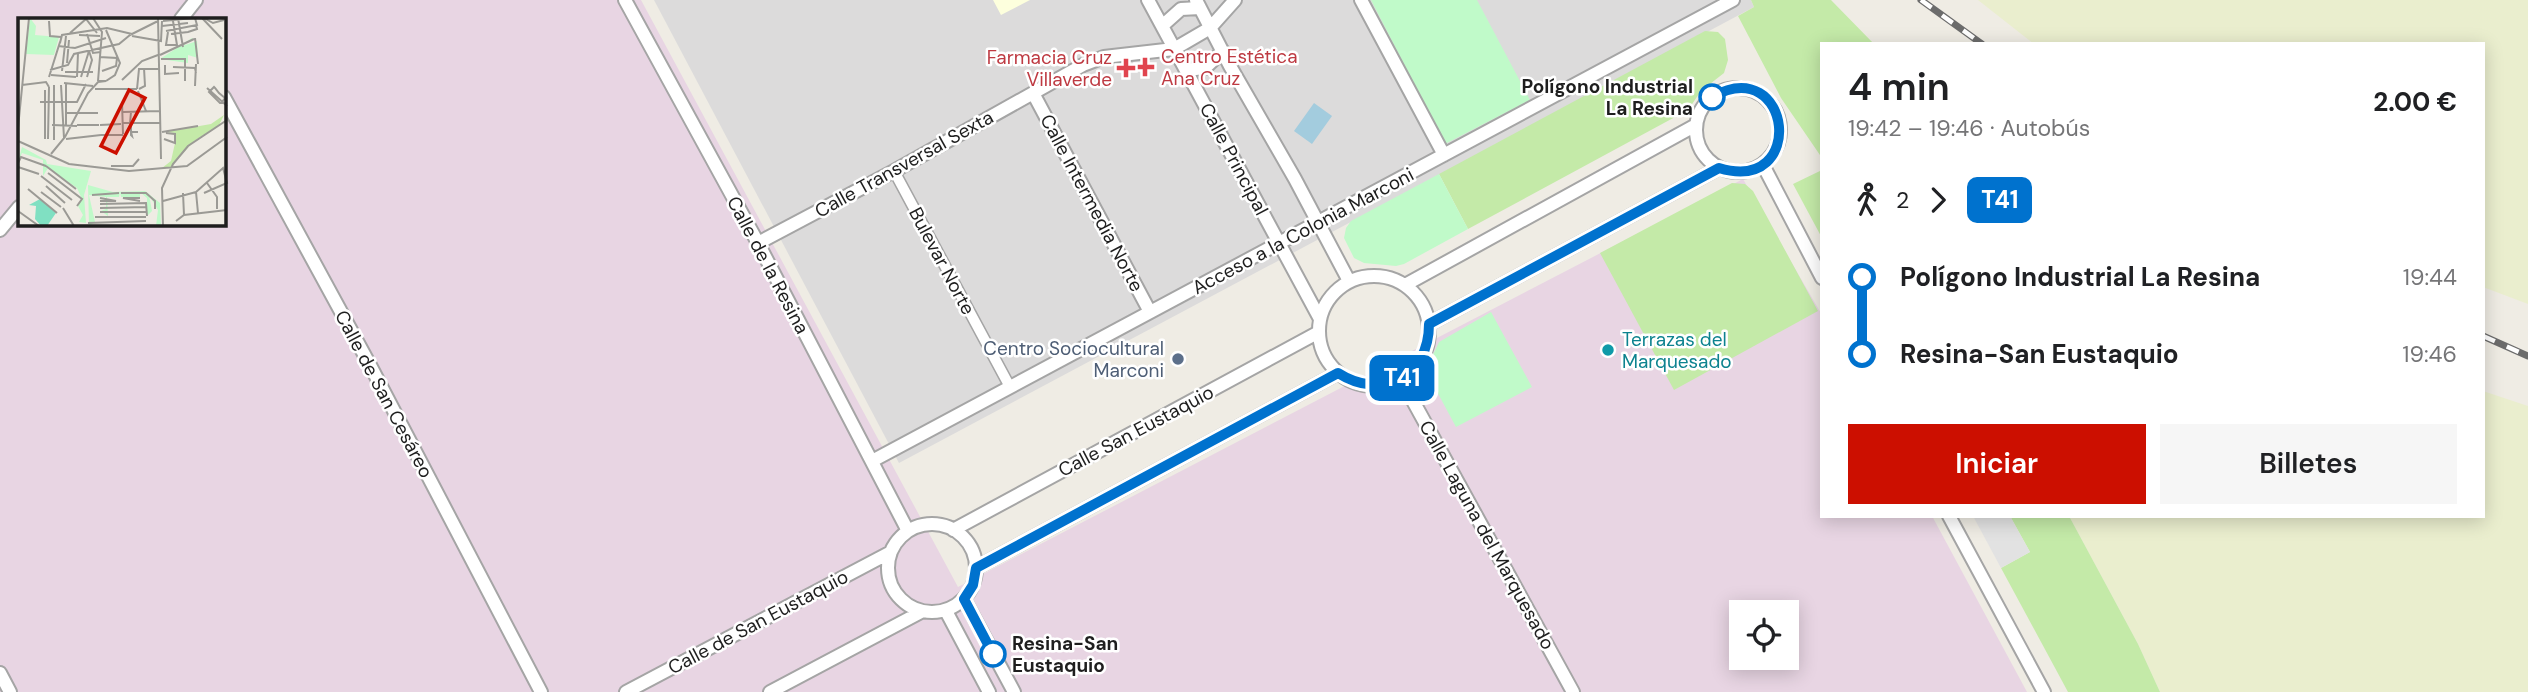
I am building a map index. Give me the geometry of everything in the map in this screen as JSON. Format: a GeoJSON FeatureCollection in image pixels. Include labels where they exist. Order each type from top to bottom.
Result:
{"type":"FeatureCollection","features":[{"type":"Feature","properties":{"kind":"street"},"geometry":{"type":"LineString","coordinates":[[182,18],[196,0]]}},
{"type":"Feature","properties":{"kind":"street","name":"Calle de la Resina"},"geometry":{"type":"LineString","coordinates":[[625,0],[758,243],[908,531]]}},
{"type":"Feature","properties":{"kind":"street","name":"Calle Principal"},"geometry":{"type":"LineString","coordinates":[[1148,0],[1279,243],[1319,325]]}},
{"type":"Feature","properties":{"kind":"street","name":"Calle Transversal Sexta"},"geometry":{"type":"LineString","coordinates":[[758,243],[894,171],[1083,65],[1104,57],[1174,49],[1210,28],[1234,0]]}},
{"type":"Feature","properties":{"kind":"street"},"geometry":{"type":"LineString","coordinates":[[1361,0],[1444,155]]}},
{"type":"Feature","properties":{"kind":"street","name":"Acceso a la Colonia Marconi"},"geometry":{"type":"LineString","coordinates":[[872,461],[1733,0]]}},
{"type":"Feature","properties":{"kind":"street"},"geometry":{"type":"LineString","coordinates":[[1162,26],[1181,9],[1198,4],[1349,281]]}},
{"type":"Feature","properties":{"kind":"street"},"geometry":{"type":"LineString","coordinates":[[1186,70],[1205,68],[1223,51]]}},
{"type":"Feature","properties":{"kind":"street"},"geometry":{"type":"LineString","coordinates":[[1737,87],[1752,89],[1766,97],[1777,112],[1781,126],[1778,146],[1763,165],[1749,171],[1734,172],[1719,168],[1701,150],[1696,136],[1696,125],[1701,109],[1712,97],[1737,87]]}},
{"type":"Feature","properties":{"kind":"street","name":"Calle Intermedia Norte"},"geometry":{"type":"LineString","coordinates":[[1033,93],[1150,313]]}},
{"type":"Feature","properties":{"kind":"street","name":"Calle de San Cesáreo"},"geometry":{"type":"LineString","coordinates":[[226,101],[541,692]]}},
{"type":"Feature","properties":{"kind":"street"},"geometry":{"type":"LineString","coordinates":[[1405,285],[1696,125]]}},
{"type":"Feature","properties":{"kind":"street"},"geometry":{"type":"LineString","coordinates":[[1763,165],[1820,274]]}},
{"type":"Feature","properties":{"kind":"street"},"geometry":{"type":"LineString","coordinates":[[1429,324],[1719,168]]}},
{"type":"Feature","properties":{"kind":"street","name":"Bulevar Norte"},"geometry":{"type":"LineString","coordinates":[[894,171],[1010,387]]}},
{"type":"Feature","properties":{"kind":"street"},"geometry":{"type":"LineString","coordinates":[[0,229],[18,208]]}},
{"type":"Feature","properties":{"kind":"street"},"geometry":{"type":"LineString","coordinates":[[1367,276],[1386,277],[1405,285],[1419,299],[1429,324],[1425,350],[1416,367],[1401,379],[1389,384],[1368,386],[1338,373],[1324,355],[1319,325],[1324,307],[1335,291],[1349,281],[1367,276]]}},
{"type":"Feature","properties":{"kind":"street","name":"Calle San Eustaquio"},"geometry":{"type":"LineString","coordinates":[[953,530],[1319,325]]}},
{"type":"Feature","properties":{"kind":"street"},"geometry":{"type":"LineString","coordinates":[[976,568],[1338,373]]}},
{"type":"Feature","properties":{"kind":"street","name":"Calle Laguna del Marquesado"},"geometry":{"type":"LineString","coordinates":[[1401,379],[1573,692]]}},
{"type":"Feature","properties":{"kind":"street"},"geometry":{"type":"LineString","coordinates":[[1950,518],[2043,692]]}},
{"type":"Feature","properties":{"kind":"street"},"geometry":{"type":"LineString","coordinates":[[770,692],[922,612],[946,611],[964,599],[973,585],[976,568],[974,555],[964,539],[953,530],[938,525],[908,531],[898,540],[888,565],[893,586],[904,603],[922,612]]}},
{"type":"Feature","properties":{"kind":"street","name":"Calle de San Eustaquio"},"geometry":{"type":"LineString","coordinates":[[626,692],[891,552]]}},
{"type":"Feature","properties":{"kind":"street"},"geometry":{"type":"LineString","coordinates":[[964,599],[1014,692]]}},
{"type":"Feature","properties":{"kind":"street"},"geometry":{"type":"LineString","coordinates":[[946,611],[989,692]]}},
{"type":"Feature","properties":{"kind":"street"},"geometry":{"type":"LineString","coordinates":[[0,673],[10,692]]}},
{"type":"Feature","properties":{"kind":"shaded area"},"geometry":{"type":"Polygon","coordinates":[[[0,0],[641,0],[958,587],[1743,179],[1820,312],[1820,518],[1933,518],[2027,692],[0,692],[0,0]]]}},
{"type":"Feature","properties":{"kind":"shaded area"},"geometry":{"type":"Polygon","coordinates":[[[654,0],[1751,0],[1754,7],[899,463],[654,0]]]}},
{"type":"Feature","properties":{"kind":"shaded area"},"geometry":{"type":"Polygon","coordinates":[[[993,0],[1030,0],[1001,15],[993,0]]]}},
{"type":"Feature","properties":{"kind":"shaded area"},"geometry":{"type":"Polygon","coordinates":[[[1978,0],[2528,0],[2528,304],[2485,288],[2485,42],[2031,42],[1978,0]]]}},
{"type":"Feature","properties":{"kind":"shaded area"},"geometry":{"type":"Polygon","coordinates":[[[2485,392],[2528,406],[2528,692],[2160,692],[2138,644],[2070,518],[2485,518],[2485,392]]]}},
{"type":"Feature","properties":{"kind":"shaded area"},"geometry":{"type":"Polygon","coordinates":[[[1974,518],[2011,518],[2030,552],[2001,568],[1974,518]]]}},
{"type":"Feature","properties":{"kind":"green space"},"geometry":{"type":"Polygon","coordinates":[[[1371,0],[1477,0],[1530,100],[1445,144],[1371,0]]]}},
{"type":"Feature","properties":{"kind":"green space"},"geometry":{"type":"Polygon","coordinates":[[[1751,0],[1831,0],[1872,42],[1820,42],[1820,155],[1781,98],[1738,16],[1754,7],[1751,0]]]}},
{"type":"Feature","properties":{"kind":"green space"},"geometry":{"type":"Polygon","coordinates":[[[1705,31],[1718,32],[1725,39],[1728,60],[1724,73],[1701,91],[1688,110],[1468,229],[1439,174],[1705,31]]]}},
{"type":"Feature","properties":{"kind":"green space"},"geometry":{"type":"Polygon","coordinates":[[[1820,171],[1820,234],[1793,184],[1820,171]]]}},
{"type":"Feature","properties":{"kind":"green space"},"geometry":{"type":"Polygon","coordinates":[[[1439,174],[1468,229],[1404,264],[1396,266],[1364,263],[1354,258],[1344,238],[1351,221],[1439,174]]]}},
{"type":"Feature","properties":{"kind":"green space"},"geometry":{"type":"Polygon","coordinates":[[[1732,183],[1745,184],[1753,191],[1818,311],[1674,390],[1600,253],[1732,183]]]}},
{"type":"Feature","properties":{"kind":"green space"},"geometry":{"type":"Polygon","coordinates":[[[1491,312],[1532,387],[1456,427],[1428,375],[1428,365],[1439,342],[1491,312]]]}},
{"type":"Feature","properties":{"kind":"green space"},"geometry":{"type":"Polygon","coordinates":[[[2011,518],[2070,518],[2138,644],[2160,692],[2068,692],[2001,568],[2030,552],[2011,518]]]}},
{"type":"Feature","properties":{"kind":"water"},"geometry":{"type":"Polygon","coordinates":[[[1314,103],[1332,116],[1312,144],[1294,131],[1314,103]]]}},
{"type":"Feature","properties":{"kind":"railway"},"geometry":{"type":"LineString","coordinates":[[1921,0],[1979,42]]}},
{"type":"Feature","properties":{"kind":"railway"},"geometry":{"type":"LineString","coordinates":[[2485,337],[2528,356]]}},
{"type":"Feature","properties":{"kind":"bus line","name":"T41"},"geometry":{"type":"LineString","coordinates":[[993,654],[964,599],[973,585],[976,568],[1338,373],[1368,386],[1389,384],[1401,379],[1416,367],[1425,350],[1429,324],[1719,168],[1734,172],[1749,171],[1763,165],[1778,146],[1781,126],[1777,112],[1766,97],[1752,89],[1737,87],[1712,97]]}},
{"type":"Feature","properties":{"kind":"place","name":"Centro Estética Ana Cruz"},"geometry":{"type":"Point","coordinates":[1145,67]}},
{"type":"Feature","properties":{"kind":"place","name":"Farmacia Cruz Villaverde"},"geometry":{"type":"Point","coordinates":[1126,68]}},
{"type":"Feature","properties":{"kind":"place","name":"Polígono Industrial La Resina"},"geometry":{"type":"Point","coordinates":[1712,97]}},
{"type":"Feature","properties":{"kind":"place","name":"Terrazas del Marquesado"},"geometry":{"type":"Point","coordinates":[1608,350]}},
{"type":"Feature","properties":{"kind":"place","name":"Centro Sociocultural Marconi"},"geometry":{"type":"Point","coordinates":[1178,359]}},
{"type":"Feature","properties":{"kind":"place","name":"Resina-San Eustaquio"},"geometry":{"type":"Point","coordinates":[993,654]}}]}
